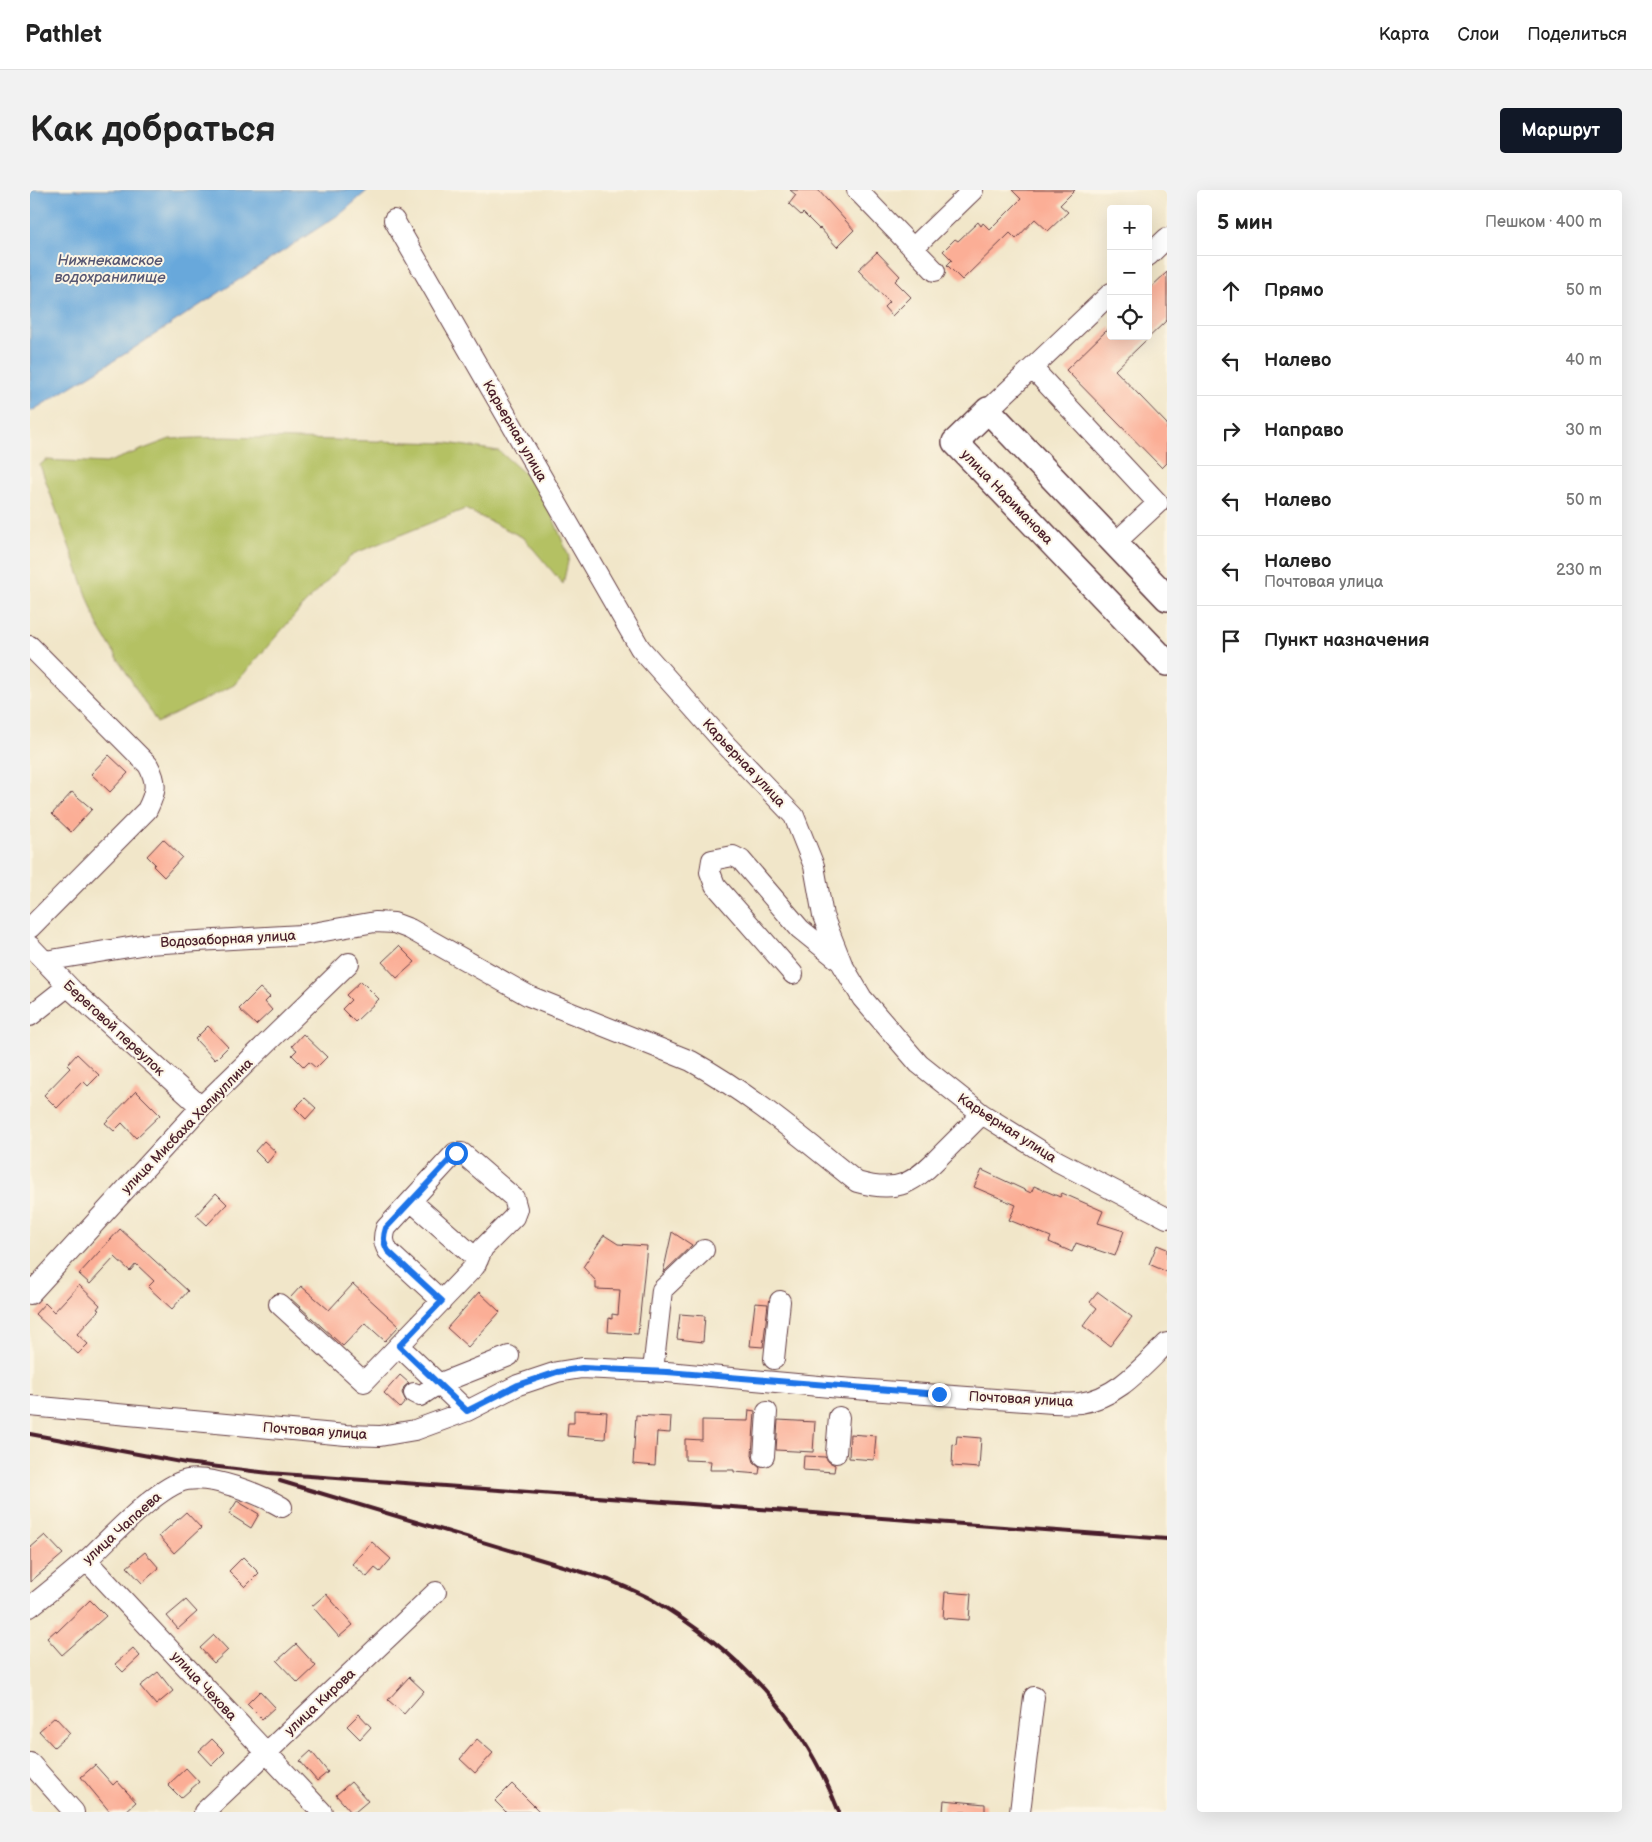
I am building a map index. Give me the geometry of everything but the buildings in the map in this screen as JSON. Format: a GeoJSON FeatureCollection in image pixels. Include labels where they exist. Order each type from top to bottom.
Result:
{"type":"FeatureCollection","features":[{"type":"Feature","properties":{"kind":"main road"},"geometry":{"type":"LineString","coordinates":[[988,410],[1167,598]]}},
{"type":"Feature","properties":{"kind":"main road","name":"улица Нариманова"},"geometry":{"type":"LineString","coordinates":[[988,410],[955,442],[1167,664]]}},
{"type":"Feature","properties":{"kind":"main road"},"geometry":{"type":"LineString","coordinates":[[1143,639],[1167,650]]}},
{"type":"Feature","properties":{"kind":"street"},"geometry":{"type":"LineString","coordinates":[[857,190],[914,247],[935,271]]}},
{"type":"Feature","properties":{"kind":"street"},"geometry":{"type":"LineString","coordinates":[[914,247],[973,190]]}},
{"type":"Feature","properties":{"kind":"street","name":"Карьерная улица"},"geometry":{"type":"LineString","coordinates":[[394,220],[640,648],[727,746],[794,816],[814,866],[823,916],[842,964],[862,998],[919,1064],[982,1114],[1057,1161],[1167,1218]]}},
{"type":"Feature","properties":{"kind":"street"},"geometry":{"type":"LineString","coordinates":[[1152,252],[1167,238]]}},
{"type":"Feature","properties":{"kind":"street"},"geometry":{"type":"LineString","coordinates":[[988,410],[1109,295]]}},
{"type":"Feature","properties":{"kind":"street"},"geometry":{"type":"LineString","coordinates":[[1033,369],[1163,499],[1115,543]]}},
{"type":"Feature","properties":{"kind":"street"},"geometry":{"type":"LineString","coordinates":[[30,646],[148,765],[154,776],[155,785],[147,810],[30,928]]}},
{"type":"Feature","properties":{"kind":"street"},"geometry":{"type":"LineString","coordinates":[[793,974],[715,885],[710,872],[712,860],[734,856],[741,860],[800,929],[842,964]]}},
{"type":"Feature","properties":{"kind":"street","name":"Водозаборная улица"},"geometry":{"type":"LineString","coordinates":[[45,961],[147,944],[302,935],[375,922],[394,923],[410,929],[530,996],[705,1069],[762,1107],[857,1182],[872,1186],[889,1187],[906,1183],[922,1175],[982,1114]]}},
{"type":"Feature","properties":{"kind":"street","name":"Береговой переулок"},"geometry":{"type":"LineString","coordinates":[[30,946],[68,986],[201,1107]]}},
{"type":"Feature","properties":{"kind":"street","name":"улица Мисбаха Халиуллина"},"geometry":{"type":"LineString","coordinates":[[30,1294],[201,1107],[349,963]]}},
{"type":"Feature","properties":{"kind":"street"},"geometry":{"type":"LineString","coordinates":[[30,1016],[68,986]]}},
{"type":"Feature","properties":{"kind":"street"},"geometry":{"type":"LineString","coordinates":[[279,1304],[364,1382],[399,1346],[442,1301],[475,1266],[484,1248],[514,1216],[517,1208],[514,1198],[462,1153],[456,1153],[386,1228],[383,1236],[384,1244],[388,1251],[442,1301]]}},
{"type":"Feature","properties":{"kind":"street"},"geometry":{"type":"LineString","coordinates":[[411,1201],[478,1260]]}},
{"type":"Feature","properties":{"kind":"street"},"geometry":{"type":"LineString","coordinates":[[653,1371],[662,1290],[704,1250]]}},
{"type":"Feature","properties":{"kind":"street"},"geometry":{"type":"LineString","coordinates":[[774,1359],[780,1301]]}},
{"type":"Feature","properties":{"kind":"street","name":"Почтовая улица"},"geometry":{"type":"LineString","coordinates":[[30,1406],[346,1435],[380,1436],[415,1430],[467,1411],[518,1385],[557,1372],[582,1368],[653,1371],[1053,1404],[1081,1403],[1108,1395],[1129,1380],[1167,1343]]}},
{"type":"Feature","properties":{"kind":"street"},"geometry":{"type":"LineString","coordinates":[[399,1346],[467,1411]]}},
{"type":"Feature","properties":{"kind":"street"},"geometry":{"type":"LineString","coordinates":[[414,1393],[420,1396],[438,1384],[509,1356]]}},
{"type":"Feature","properties":{"kind":"street"},"geometry":{"type":"LineString","coordinates":[[764,1456],[767,1412]]}},
{"type":"Feature","properties":{"kind":"street"},"geometry":{"type":"LineString","coordinates":[[836,1453],[839,1417]]}},
{"type":"Feature","properties":{"kind":"street","name":"улица Чапаева"},"geometry":{"type":"LineString","coordinates":[[30,1607],[86,1560],[160,1493],[174,1483],[188,1479],[200,1479],[229,1485],[274,1502],[282,1507]]}},
{"type":"Feature","properties":{"kind":"street","name":"улица Чехова"},"geometry":{"type":"LineString","coordinates":[[86,1560],[322,1812]]}},
{"type":"Feature","properties":{"kind":"street","name":"улица Кирова"},"geometry":{"type":"LineString","coordinates":[[204,1812],[436,1592]]}},
{"type":"Feature","properties":{"kind":"street"},"geometry":{"type":"LineString","coordinates":[[1020,1812],[1034,1696]]}},
{"type":"Feature","properties":{"kind":"street"},"geometry":{"type":"LineString","coordinates":[[30,1763],[74,1812]]}},
{"type":"Feature","properties":{"kind":"green space"},"geometry":{"type":"Polygon","coordinates":[[[224,437],[447,443],[499,451],[541,488],[569,557],[563,584],[524,538],[465,509],[353,554],[301,608],[234,685],[157,723],[98,626],[40,465],[46,460],[106,463],[170,439],[224,437]]]}},
{"type":"Feature","properties":{"kind":"water","name":"Нижнекамское водохранилище"},"geometry":{"type":"Polygon","coordinates":[[[30,190],[368,190],[343,212],[128,352],[30,412],[30,190]]]}},
{"type":"Feature","properties":{"kind":"railway"},"geometry":{"type":"LineString","coordinates":[[30,1434],[186,1463],[269,1473],[1167,1539]]}},
{"type":"Feature","properties":{"kind":"railway"},"geometry":{"type":"LineString","coordinates":[[280,1481],[609,1580],[651,1599],[683,1619],[712,1641],[764,1689],[786,1716],[806,1746],[824,1777],[839,1812]]}},
{"type":"Feature","properties":{"kind":"route"},"geometry":{"type":"LineString","coordinates":[[456,1153],[386,1228],[383,1236],[384,1244],[388,1251],[442,1301],[399,1346],[467,1411],[518,1385],[557,1372],[582,1368],[667,1372],[841,1388],[939,1394]]}}]}
